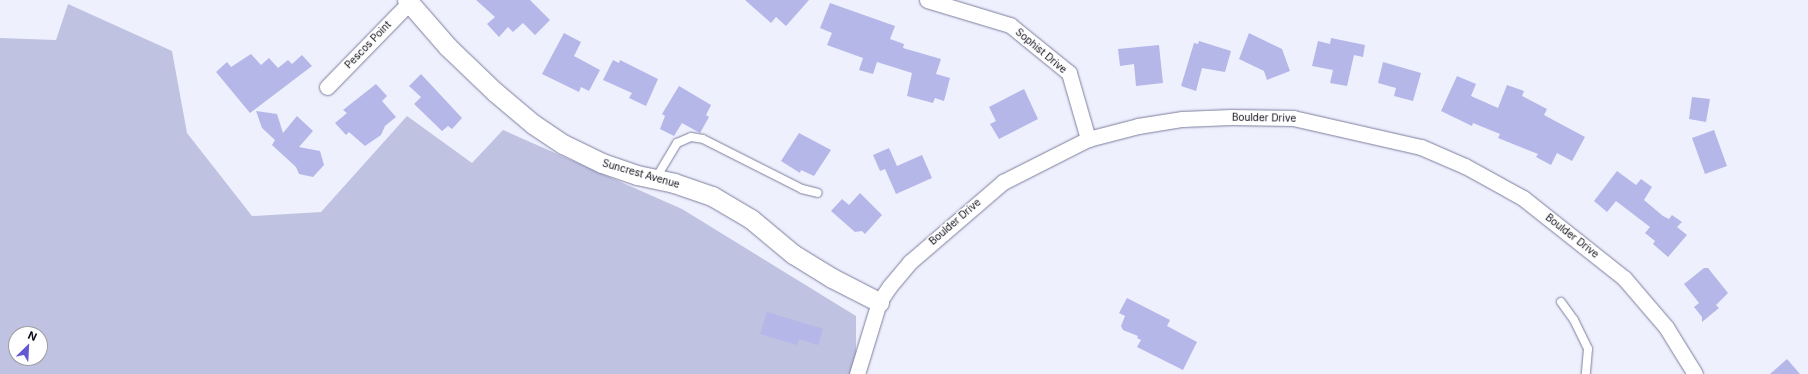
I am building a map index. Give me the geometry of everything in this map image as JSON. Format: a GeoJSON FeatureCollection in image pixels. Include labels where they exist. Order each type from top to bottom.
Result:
{"type":"FeatureCollection","features":[{"type":"Feature","properties":{"kind":"street","name":"Sophist Drive"},"geometry":{"type":"LineString","coordinates":[[926,0],[1010,24],[1069,73],[1088,139]]}},
{"type":"Feature","properties":{"kind":"street","name":"Pescos Point"},"geometry":{"type":"LineString","coordinates":[[327,87],[408,1]]}},
{"type":"Feature","properties":{"kind":"street","name":"Suncrest Avenue"},"geometry":{"type":"LineString","coordinates":[[408,1],[453,52],[533,124],[563,144],[602,163],[712,196],[751,220],[793,254],[832,278],[879,302]]}},
{"type":"Feature","properties":{"kind":"street","name":"Boulder Drive"},"geometry":{"type":"LineString","coordinates":[[857,374],[879,302],[910,262],[1003,182],[1088,139],[1138,126],[1182,120],[1293,118],[1421,147],[1465,166],[1523,198],[1586,246],[1624,278],[1666,327],[1695,374]]}},
{"type":"Feature","properties":{"kind":"lane"},"geometry":{"type":"LineString","coordinates":[[655,179],[678,143],[691,137],[703,139],[802,189],[818,193]]}},
{"type":"Feature","properties":{"kind":"lane"},"geometry":{"type":"LineString","coordinates":[[1561,302],[1574,320],[1588,349],[1586,374]]}},
{"type":"Feature","properties":{"kind":"shaded area"},"geometry":{"type":"Polygon","coordinates":[[[68,4],[172,51],[187,133],[252,216],[321,212],[407,116],[472,163],[503,130],[682,209],[856,316],[856,374],[0,374],[0,38],[56,40],[68,4]]]}},
{"type":"Feature","properties":{"kind":"building"},"geometry":{"type":"Polygon","coordinates":[[[476,0],[530,0],[550,20],[535,35],[523,23],[513,32],[508,27],[499,37],[487,24],[495,17],[476,0]]]}},
{"type":"Feature","properties":{"kind":"building"},"geometry":{"type":"Polygon","coordinates":[[[745,0],[809,0],[786,26],[776,17],[771,23],[745,0]]]}},
{"type":"Feature","properties":{"kind":"building"},"geometry":{"type":"Polygon","coordinates":[[[830,3],[895,26],[890,39],[904,44],[903,48],[941,59],[936,74],[950,78],[944,101],[935,98],[933,103],[907,96],[912,73],[877,62],[873,74],[859,70],[863,58],[827,45],[832,33],[820,28],[830,3]]]}},
{"type":"Feature","properties":{"kind":"building"},"geometry":{"type":"Polygon","coordinates":[[[564,33],[581,42],[574,56],[600,70],[589,91],[581,87],[579,92],[542,74],[564,33]]]}},
{"type":"Feature","properties":{"kind":"building"},"geometry":{"type":"Polygon","coordinates":[[[1249,33],[1282,49],[1290,71],[1267,80],[1264,71],[1239,59],[1249,33]]]}},
{"type":"Feature","properties":{"kind":"building"},"geometry":{"type":"Polygon","coordinates":[[[1331,38],[1365,45],[1363,57],[1354,55],[1347,86],[1330,83],[1333,70],[1312,66],[1318,41],[1330,44],[1331,38]]]}},
{"type":"Feature","properties":{"kind":"building"},"geometry":{"type":"Polygon","coordinates":[[[1199,41],[1231,51],[1225,72],[1202,68],[1196,91],[1181,86],[1194,43],[1198,44],[1199,41]]]}},
{"type":"Feature","properties":{"kind":"building"},"geometry":{"type":"Polygon","coordinates":[[[1159,45],[1163,83],[1136,86],[1134,64],[1120,66],[1118,49],[1159,45]]]}},
{"type":"Feature","properties":{"kind":"building"},"geometry":{"type":"Polygon","coordinates":[[[251,54],[261,65],[269,58],[278,68],[288,60],[292,64],[302,55],[312,66],[250,113],[216,72],[227,62],[231,67],[251,54]]]}},
{"type":"Feature","properties":{"kind":"building"},"geometry":{"type":"Polygon","coordinates":[[[613,60],[619,63],[620,60],[658,79],[646,106],[629,98],[632,93],[603,80],[613,60]]]}},
{"type":"Feature","properties":{"kind":"building"},"geometry":{"type":"Polygon","coordinates":[[[1383,62],[1421,73],[1413,101],[1394,96],[1396,88],[1378,83],[1383,62]]]}},
{"type":"Feature","properties":{"kind":"building"},"geometry":{"type":"Polygon","coordinates":[[[421,74],[462,118],[452,129],[448,126],[442,131],[414,104],[421,97],[409,86],[421,74]]]}},
{"type":"Feature","properties":{"kind":"building"},"geometry":{"type":"Polygon","coordinates":[[[1457,76],[1476,84],[1471,96],[1498,108],[1507,85],[1524,91],[1522,96],[1547,109],[1544,115],[1585,137],[1572,161],[1557,153],[1551,165],[1536,157],[1538,154],[1498,138],[1500,134],[1473,123],[1472,126],[1441,111],[1457,76]]]}},
{"type":"Feature","properties":{"kind":"building"},"geometry":{"type":"Polygon","coordinates":[[[376,84],[387,96],[382,101],[396,117],[385,126],[381,135],[365,146],[349,132],[346,135],[335,123],[347,113],[343,110],[376,84]]]}},
{"type":"Feature","properties":{"kind":"building"},"geometry":{"type":"Polygon","coordinates":[[[679,86],[711,105],[706,115],[709,117],[700,133],[682,123],[674,136],[660,129],[665,116],[662,114],[679,86]]]}},
{"type":"Feature","properties":{"kind":"building"},"geometry":{"type":"Polygon","coordinates":[[[1024,89],[1038,119],[999,139],[990,124],[996,121],[989,107],[1024,89]]]}},
{"type":"Feature","properties":{"kind":"building"},"geometry":{"type":"Polygon","coordinates":[[[1692,97],[1710,99],[1706,122],[1689,119],[1692,97]]]}},
{"type":"Feature","properties":{"kind":"building"},"geometry":{"type":"Polygon","coordinates":[[[256,111],[277,114],[283,133],[297,116],[313,131],[299,147],[320,151],[324,165],[313,177],[299,174],[296,167],[272,145],[275,140],[262,128],[256,111]]]}},
{"type":"Feature","properties":{"kind":"building"},"geometry":{"type":"Polygon","coordinates":[[[1714,130],[1727,166],[1705,174],[1692,138],[1714,130]]]}},
{"type":"Feature","properties":{"kind":"building"},"geometry":{"type":"Polygon","coordinates":[[[799,133],[831,150],[814,176],[801,170],[800,173],[781,161],[799,133]]]}},
{"type":"Feature","properties":{"kind":"building"},"geometry":{"type":"Polygon","coordinates":[[[889,148],[897,166],[922,155],[932,178],[896,194],[885,169],[880,171],[873,155],[889,148]]]}},
{"type":"Feature","properties":{"kind":"building"},"geometry":{"type":"Polygon","coordinates":[[[1617,171],[1636,185],[1641,179],[1652,187],[1644,200],[1663,216],[1669,219],[1672,215],[1682,222],[1677,227],[1687,235],[1668,257],[1653,244],[1655,241],[1645,233],[1650,227],[1616,201],[1607,212],[1594,201],[1617,171]]]}},
{"type":"Feature","properties":{"kind":"building"},"geometry":{"type":"Polygon","coordinates":[[[860,193],[882,215],[865,234],[862,231],[855,232],[831,211],[842,199],[849,205],[860,193]]]}},
{"type":"Feature","properties":{"kind":"building"},"geometry":{"type":"Polygon","coordinates":[[[1704,268],[1708,268],[1728,293],[1716,305],[1719,308],[1702,322],[1702,317],[1694,307],[1699,303],[1684,284],[1704,268]]]}},
{"type":"Feature","properties":{"kind":"building"},"geometry":{"type":"Polygon","coordinates":[[[1127,298],[1170,320],[1167,326],[1197,342],[1183,370],[1137,347],[1141,340],[1137,338],[1138,336],[1123,330],[1121,326],[1125,316],[1119,313],[1127,298]]]}},
{"type":"Feature","properties":{"kind":"building"},"geometry":{"type":"Polygon","coordinates":[[[767,312],[823,329],[818,345],[799,339],[797,345],[760,334],[767,312]]]}},
{"type":"Feature","properties":{"kind":"building"},"geometry":{"type":"Polygon","coordinates":[[[1787,359],[1800,374],[1770,374],[1787,359]]]}}]}
